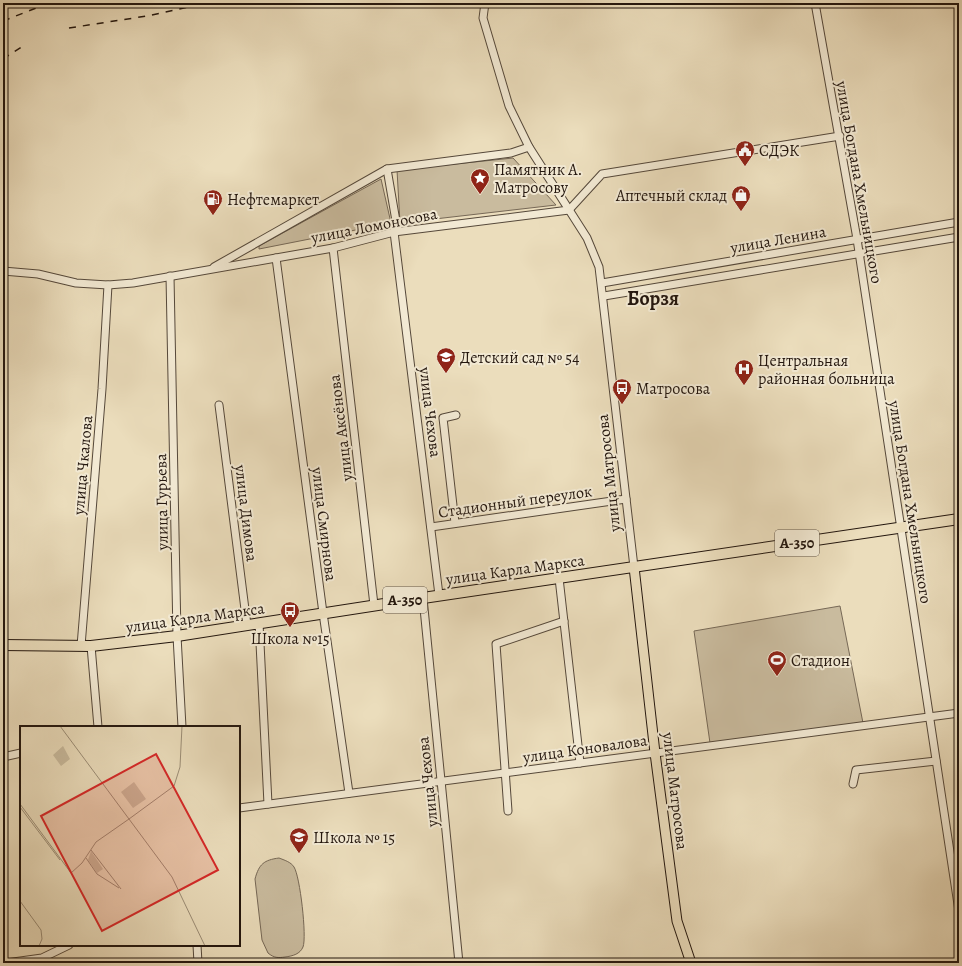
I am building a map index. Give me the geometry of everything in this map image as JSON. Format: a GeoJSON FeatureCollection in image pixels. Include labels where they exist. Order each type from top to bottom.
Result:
{"type":"FeatureCollection","features":[{"type":"Feature","properties":{"kind":"highway","name":"улица Карла Маркса"},"geometry":{"type":"LineString","coordinates":[[3,645],[86,646],[177,636],[439,595],[959,519]]}},
{"type":"Feature","properties":{"kind":"main road","name":"улица Матросова"},"geometry":{"type":"LineString","coordinates":[[634,567],[655,753],[678,921],[691,963]]}},
{"type":"Feature","properties":{"kind":"street","name":"улица Матросова"},"geometry":{"type":"LineString","coordinates":[[485,3],[482,18],[509,106],[529,147],[569,210],[592,250],[599,267],[604,296],[634,567]]}},
{"type":"Feature","properties":{"kind":"street","name":"улица Богдана Хмельницкого"},"geometry":{"type":"LineString","coordinates":[[815,3],[840,136],[857,239],[959,911]]}},
{"type":"Feature","properties":{"kind":"street"},"geometry":{"type":"LineString","coordinates":[[569,210],[602,174],[840,136]]}},
{"type":"Feature","properties":{"kind":"street","name":"улица Ломоносова"},"geometry":{"type":"LineString","coordinates":[[208,270],[387,169],[511,153],[529,147]]}},
{"type":"Feature","properties":{"kind":"street","name":"улица Чехова"},"geometry":{"type":"LineString","coordinates":[[387,169],[396,221],[394,232],[439,595]]}},
{"type":"Feature","properties":{"kind":"street","name":"улица Ломоносова"},"geometry":{"type":"LineString","coordinates":[[3,271],[38,274],[76,283],[108,285],[208,270],[333,248],[394,232],[569,210]]}},
{"type":"Feature","properties":{"kind":"street","name":"улица Ленина"},"geometry":{"type":"LineString","coordinates":[[602,283],[959,222]]}},
{"type":"Feature","properties":{"kind":"street","name":"улица Ленина"},"geometry":{"type":"LineString","coordinates":[[604,296],[959,236]]}},
{"type":"Feature","properties":{"kind":"street","name":"улица Аксёнова"},"geometry":{"type":"LineString","coordinates":[[333,248],[374,605]]}},
{"type":"Feature","properties":{"kind":"street","name":"улица Смирнова"},"geometry":{"type":"LineString","coordinates":[[276,258],[323,613],[349,793]]}},
{"type":"Feature","properties":{"kind":"street","name":"улица Гурьева"},"geometry":{"type":"LineString","coordinates":[[170,276],[177,636],[182,726]]}},
{"type":"Feature","properties":{"kind":"street","name":"улица Чкалова"},"geometry":{"type":"LineString","coordinates":[[98,726],[86,646],[108,285]]}},
{"type":"Feature","properties":{"kind":"street","name":"улица Димова"},"geometry":{"type":"LineString","coordinates":[[219,405],[246,625]]}},
{"type":"Feature","properties":{"kind":"street","name":"улица Чехова"},"geometry":{"type":"LineString","coordinates":[[455,524],[443,418],[456,415]]}},
{"type":"Feature","properties":{"kind":"street","name":"Стадионный переулок"},"geometry":{"type":"LineString","coordinates":[[431,527],[626,499]]}},
{"type":"Feature","properties":{"kind":"street"},"geometry":{"type":"LineString","coordinates":[[559,578],[580,763]]}},
{"type":"Feature","properties":{"kind":"street","name":"улица Чехова"},"geometry":{"type":"LineString","coordinates":[[423,598],[459,963]]}},
{"type":"Feature","properties":{"kind":"street"},"geometry":{"type":"LineString","coordinates":[[508,811],[496,644],[564,621]]}},
{"type":"Feature","properties":{"kind":"street"},"geometry":{"type":"LineString","coordinates":[[259,623],[268,804]]}},
{"type":"Feature","properties":{"kind":"street","name":"улица Коновалова"},"geometry":{"type":"LineString","coordinates":[[240,808],[959,713]]}},
{"type":"Feature","properties":{"kind":"street"},"geometry":{"type":"LineString","coordinates":[[3,757],[20,753]]}},
{"type":"Feature","properties":{"kind":"street"},"geometry":{"type":"LineString","coordinates":[[853,784],[856,770],[936,761]]}},
{"type":"Feature","properties":{"kind":"street"},"geometry":{"type":"LineString","coordinates":[[6,963],[42,958],[67,946]]}},
{"type":"Feature","properties":{"kind":"street"},"geometry":{"type":"LineString","coordinates":[[197,946],[198,963]]}},
{"type":"Feature","properties":{"kind":"shaded area"},"geometry":{"type":"Polygon","coordinates":[[[513,158],[556,205],[400,223],[397,170],[513,158]]]}},
{"type":"Feature","properties":{"kind":"shaded area"},"geometry":{"type":"Polygon","coordinates":[[[381,179],[391,223],[259,249],[259,246],[381,179]]]}},
{"type":"Feature","properties":{"kind":"shaded area","name":"Стадион"},"geometry":{"type":"Polygon","coordinates":[[[840,606],[863,723],[710,743],[694,631],[840,606]]]}},
{"type":"Feature","properties":{"kind":"shaded area"},"geometry":{"type":"Polygon","coordinates":[[[279,858],[287,861],[294,867],[301,894],[304,932],[303,947],[300,951],[288,957],[280,958],[274,957],[268,953],[262,940],[255,879],[260,866],[269,860],[279,858]]]}},
{"type":"Feature","properties":{"kind":"railway"},"geometry":{"type":"LineString","coordinates":[[3,9],[20,3]]}},
{"type":"Feature","properties":{"kind":"railway"},"geometry":{"type":"LineString","coordinates":[[3,21],[49,3]]}},
{"type":"Feature","properties":{"kind":"railway"},"geometry":{"type":"LineString","coordinates":[[69,28],[147,16],[188,7]]}},
{"type":"Feature","properties":{"kind":"railway"},"geometry":{"type":"LineString","coordinates":[[3,59],[23,46]]}},
{"type":"Feature","properties":{"kind":"place","name":"СДЭК"},"geometry":{"type":"Point","coordinates":[745,167]}},
{"type":"Feature","properties":{"kind":"place","name":"Памятник А. Матросову"},"geometry":{"type":"Point","coordinates":[480,195]}},
{"type":"Feature","properties":{"kind":"place","name":"Аптечный склад"},"geometry":{"type":"Point","coordinates":[741,212]}},
{"type":"Feature","properties":{"kind":"place","name":"Нефтемаркет"},"geometry":{"type":"Point","coordinates":[213,216]}},
{"type":"Feature","properties":{"kind":"place","name":"Детский сад № 54"},"geometry":{"type":"Point","coordinates":[446,374]}},
{"type":"Feature","properties":{"kind":"place","name":"Центральная районная больница"},"geometry":{"type":"Point","coordinates":[744,386]}},
{"type":"Feature","properties":{"kind":"place","name":"Матросова"},"geometry":{"type":"Point","coordinates":[622,405]}},
{"type":"Feature","properties":{"kind":"place","name":"Школа №15"},"geometry":{"type":"Point","coordinates":[290,628]}},
{"type":"Feature","properties":{"kind":"place","name":"Стадион"},"geometry":{"type":"Point","coordinates":[777,677]}},
{"type":"Feature","properties":{"kind":"place","name":"Школа № 15"},"geometry":{"type":"Point","coordinates":[299,854]}},
{"type":"Feature","properties":{"kind":"district","name":"Борзя"},"geometry":{"type":"Point","coordinates":[653,298]}}]}
